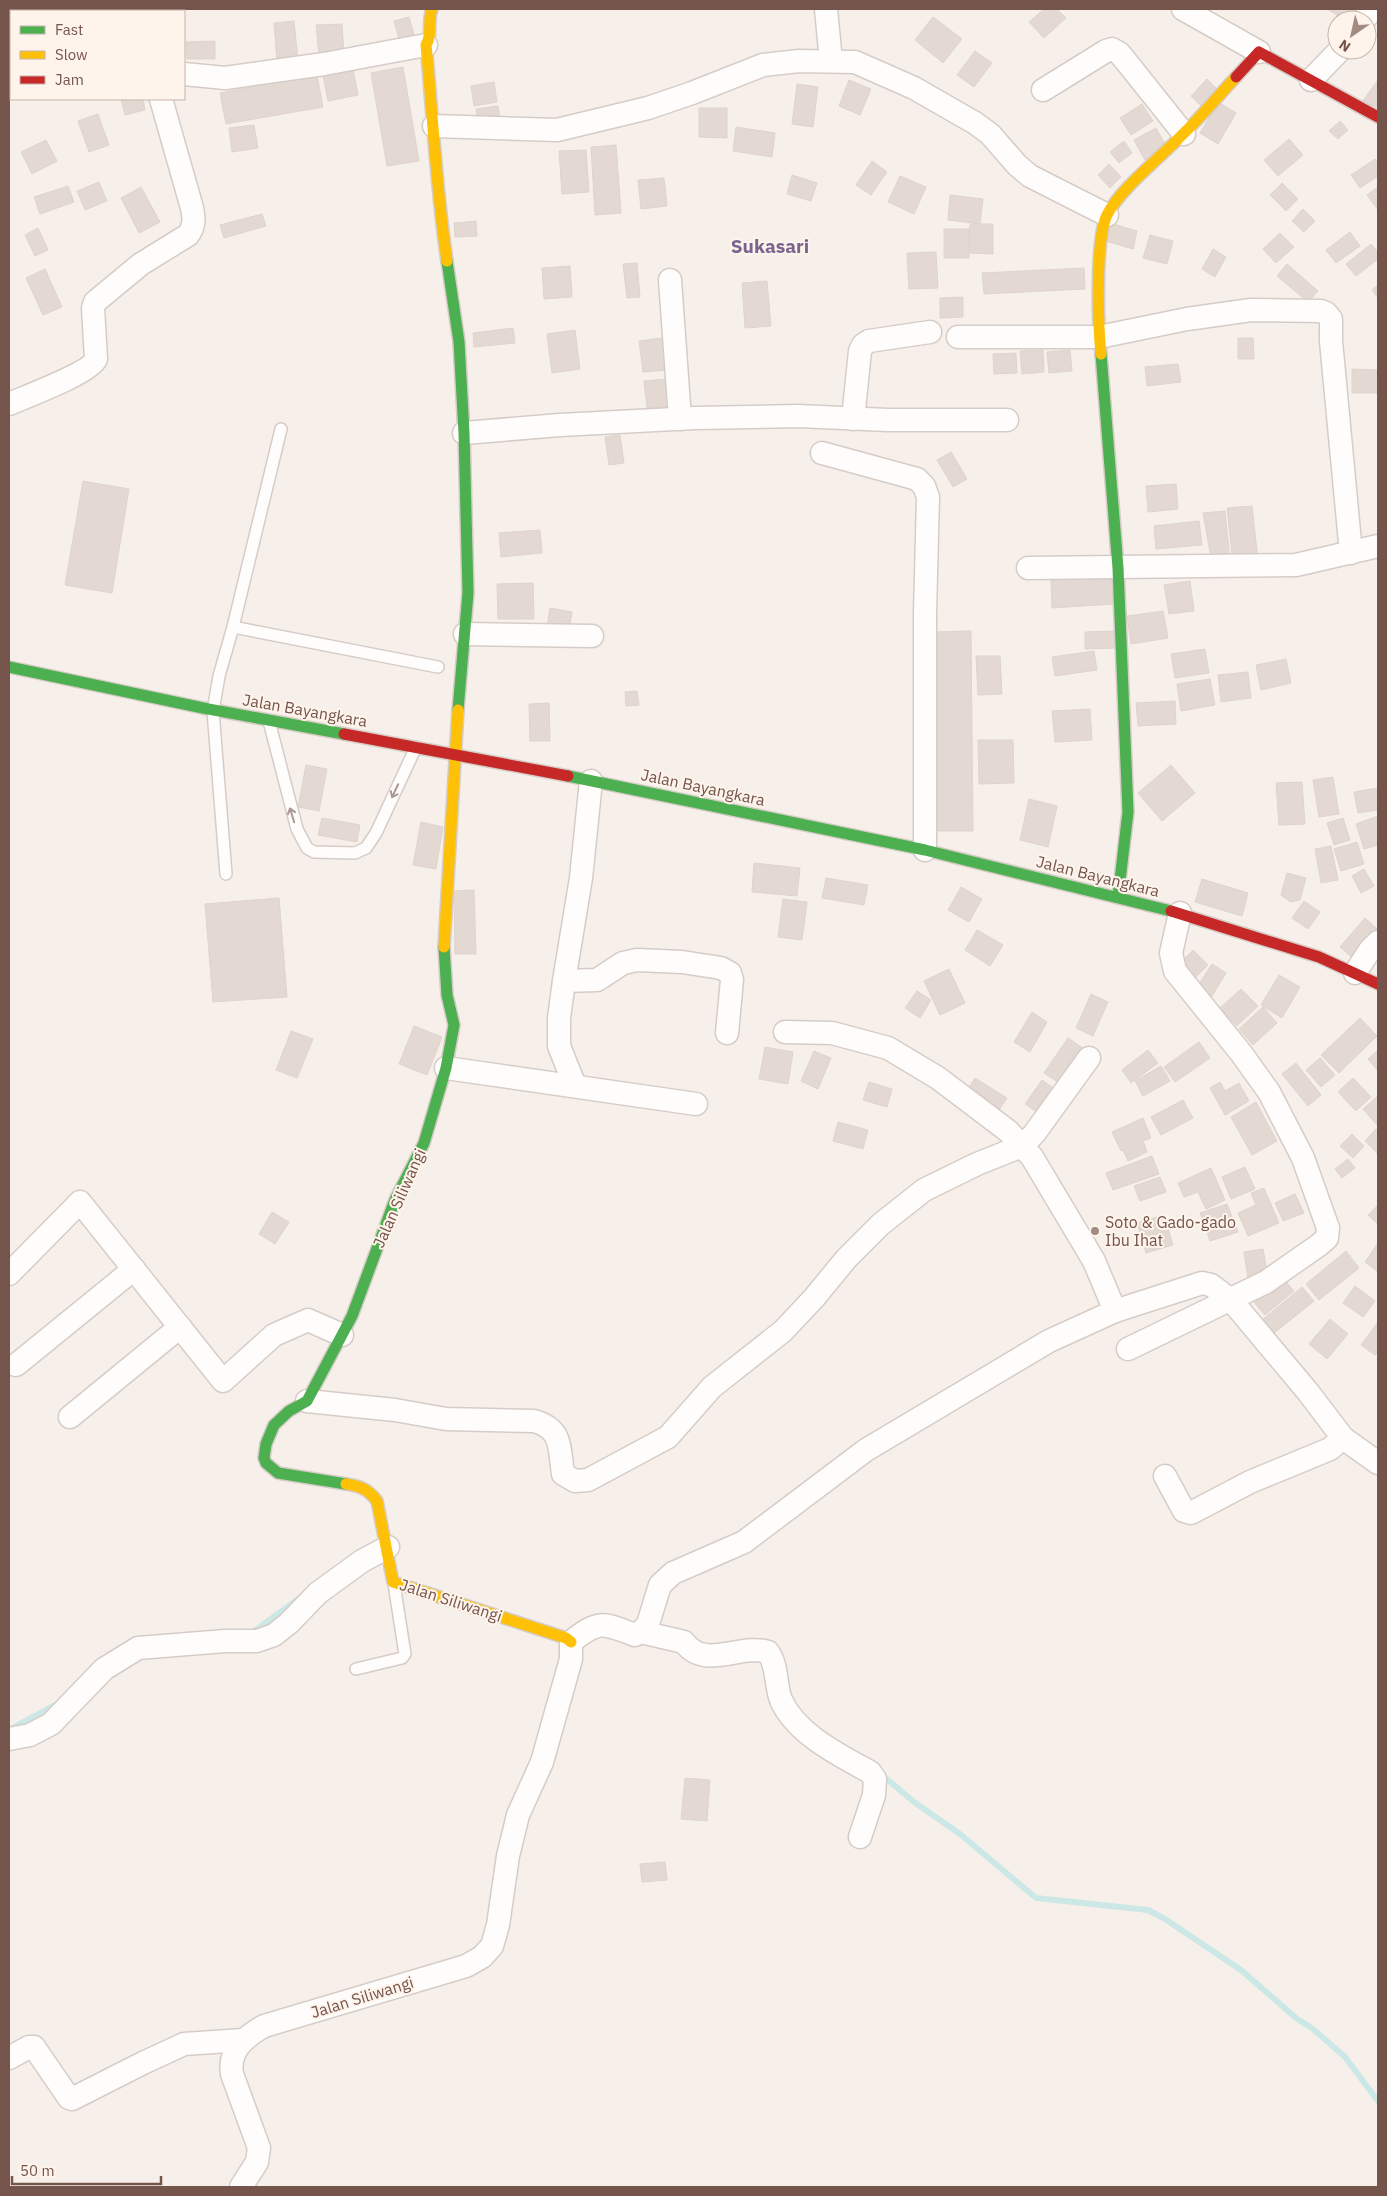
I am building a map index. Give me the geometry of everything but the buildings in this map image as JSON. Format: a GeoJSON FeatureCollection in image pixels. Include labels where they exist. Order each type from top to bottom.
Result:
{"type":"FeatureCollection","features":[{"type":"Feature","properties":{"kind":"main road","name":"Jalan Siliwangi"},"geometry":{"type":"LineString","coordinates":[[432,9],[429,16],[429,42],[426,45],[434,126],[438,205],[459,342],[464,433],[468,593],[454,755],[443,938],[447,995],[454,1025],[446,1068],[424,1143],[395,1200],[352,1316],[307,1401],[289,1411],[274,1425],[266,1444],[264,1458],[269,1467],[278,1473],[359,1486],[370,1492],[377,1501],[388,1548],[393,1582],[426,1594],[466,1604],[562,1637],[572,1646]]}},
{"type":"Feature","properties":{"kind":"main road"},"geometry":{"type":"LineString","coordinates":[[1118,897],[1128,812],[1118,568],[1104,377],[1099,337],[1100,235],[1107,215],[1119,196],[1184,134],[1259,52],[1378,117]]}},
{"type":"Feature","properties":{"kind":"main road","name":"Jalan Bayangkara"},"geometry":{"type":"LineString","coordinates":[[9,667],[137,693],[213,711],[592,781],[925,850],[1180,913],[1319,957],[1378,984]]}},
{"type":"Feature","properties":{"kind":"street"},"geometry":{"type":"LineString","coordinates":[[826,9],[831,61]]}},
{"type":"Feature","properties":{"kind":"street"},"geometry":{"type":"LineString","coordinates":[[1183,9],[1259,52]]}},
{"type":"Feature","properties":{"kind":"street"},"geometry":{"type":"LineString","coordinates":[[185,74],[225,78],[324,64],[426,45]]}},
{"type":"Feature","properties":{"kind":"street"},"geometry":{"type":"LineString","coordinates":[[1043,90],[1112,49],[1125,60],[1184,134]]}},
{"type":"Feature","properties":{"kind":"street"},"geometry":{"type":"LineString","coordinates":[[1311,80],[1330,60]]}},
{"type":"Feature","properties":{"kind":"street"},"geometry":{"type":"LineString","coordinates":[[434,126],[557,130],[648,108],[763,65],[831,61],[855,62],[914,88],[983,129],[990,134],[1017,165],[1040,183],[1107,215]]}},
{"type":"Feature","properties":{"kind":"street"},"geometry":{"type":"LineString","coordinates":[[9,404],[76,375],[94,363],[96,360],[93,308],[95,302],[141,264],[188,234],[192,228],[194,218],[192,208],[160,100]]}},
{"type":"Feature","properties":{"kind":"street"},"geometry":{"type":"LineString","coordinates":[[670,280],[680,419]]}},
{"type":"Feature","properties":{"kind":"street"},"geometry":{"type":"LineString","coordinates":[[958,337],[1099,337],[1187,319],[1250,310],[1321,311],[1326,313],[1331,319],[1331,341],[1352,553]]}},
{"type":"Feature","properties":{"kind":"street"},"geometry":{"type":"LineString","coordinates":[[854,419],[860,351],[863,345],[869,341],[930,332]]}},
{"type":"Feature","properties":{"kind":"street"},"geometry":{"type":"LineString","coordinates":[[464,433],[560,425],[798,416],[854,419],[1007,420]]}},
{"type":"Feature","properties":{"kind":"street"},"geometry":{"type":"LineString","coordinates":[[822,453],[917,479],[924,486],[928,497],[925,614],[925,850]]}},
{"type":"Feature","properties":{"kind":"street"},"geometry":{"type":"LineString","coordinates":[[1028,568],[1296,565],[1378,546]]}},
{"type":"Feature","properties":{"kind":"street"},"geometry":{"type":"LineString","coordinates":[[465,634],[592,636]]}},
{"type":"Feature","properties":{"kind":"street"},"geometry":{"type":"LineString","coordinates":[[575,1086],[559,1046],[559,1018],[581,878],[592,781]]}},
{"type":"Feature","properties":{"kind":"street"},"geometry":{"type":"LineString","coordinates":[[1128,1349],[1266,1282],[1327,1238],[1328,1228],[1303,1158],[1269,1092],[1241,1053],[1175,971],[1171,953],[1180,913]]}},
{"type":"Feature","properties":{"kind":"street"},"geometry":{"type":"LineString","coordinates":[[1355,973],[1370,950],[1378,942]]}},
{"type":"Feature","properties":{"kind":"street"},"geometry":{"type":"LineString","coordinates":[[564,981],[597,980],[623,963],[637,960],[682,962],[721,968],[730,973],[732,980],[727,1033]]}},
{"type":"Feature","properties":{"kind":"street"},"geometry":{"type":"LineString","coordinates":[[785,1032],[832,1033],[888,1048],[945,1083],[1008,1131],[1032,1157],[1094,1261],[1115,1311]]}},
{"type":"Feature","properties":{"kind":"street"},"geometry":{"type":"LineString","coordinates":[[307,1401],[394,1410],[446,1419],[534,1421],[546,1424],[558,1436],[563,1474],[575,1481],[588,1480],[668,1437],[712,1387],[783,1331],[814,1298],[846,1258],[881,1224],[924,1190],[977,1164],[1022,1146],[1034,1134],[1089,1058]]}},
{"type":"Feature","properties":{"kind":"street"},"geometry":{"type":"LineString","coordinates":[[446,1068],[696,1104]]}},
{"type":"Feature","properties":{"kind":"street"},"geometry":{"type":"LineString","coordinates":[[9,1274],[80,1202],[224,1381],[274,1335],[308,1320],[342,1334]]}},
{"type":"Feature","properties":{"kind":"street"},"geometry":{"type":"LineString","coordinates":[[16,1365],[134,1269]]}},
{"type":"Feature","properties":{"kind":"street"},"geometry":{"type":"LineString","coordinates":[[572,1646],[587,1629],[602,1624],[608,1624],[636,1635],[648,1624],[660,1585],[673,1573],[744,1542],[866,1450],[1049,1341],[1115,1311],[1202,1283],[1211,1285],[1232,1300],[1308,1392],[1343,1438],[1378,1463]]}},
{"type":"Feature","properties":{"kind":"street"},"geometry":{"type":"LineString","coordinates":[[70,1417],[180,1327]]}},
{"type":"Feature","properties":{"kind":"street"},"geometry":{"type":"LineString","coordinates":[[1165,1476],[1184,1511],[1191,1513],[1250,1482],[1330,1449],[1343,1438]]}},
{"type":"Feature","properties":{"kind":"street"},"geometry":{"type":"LineString","coordinates":[[9,1739],[30,1735],[51,1724],[104,1669],[138,1648],[225,1641],[257,1642],[274,1635],[318,1593],[362,1561],[388,1548]]}},
{"type":"Feature","properties":{"kind":"street"},"geometry":{"type":"LineString","coordinates":[[640,1632],[684,1642],[694,1651],[764,1650],[770,1653],[774,1662],[782,1700],[791,1715],[825,1746],[870,1772],[875,1778],[874,1795],[860,1837]]}},
{"type":"Feature","properties":{"kind":"street","name":"Jalan Siliwangi"},"geometry":{"type":"LineString","coordinates":[[241,2187],[257,2162],[259,2148],[232,2074],[232,2057],[243,2040],[264,2026],[466,1966],[488,1952],[492,1946],[498,1925],[508,1856],[518,1815],[542,1762],[572,1646]]}},
{"type":"Feature","properties":{"kind":"street"},"geometry":{"type":"LineString","coordinates":[[9,2058],[29,2047],[34,2047],[72,2100],[184,2044],[243,2040]]}},
{"type":"Feature","properties":{"kind":"lane"},"geometry":{"type":"LineString","coordinates":[[226,874],[213,711],[219,676],[233,627],[281,429]]}},
{"type":"Feature","properties":{"kind":"lane"},"geometry":{"type":"LineString","coordinates":[[233,627],[438,667]]}},
{"type":"Feature","properties":{"kind":"lane"},"geometry":{"type":"LineString","coordinates":[[269,720],[297,830],[307,848],[314,852],[355,853],[366,848],[376,833],[416,747]]}},
{"type":"Feature","properties":{"kind":"lane"},"geometry":{"type":"LineString","coordinates":[[356,1669],[402,1658],[404,1654],[393,1582]]}},
{"type":"Feature","properties":{"kind":"waterway"},"geometry":{"type":"LineString","coordinates":[[250,1634],[301,1597]]}},
{"type":"Feature","properties":{"kind":"waterway"},"geometry":{"type":"LineString","coordinates":[[9,1730],[61,1702]]}},
{"type":"Feature","properties":{"kind":"waterway"},"geometry":{"type":"LineString","coordinates":[[881,1774],[914,1802],[960,1834],[1036,1898],[1148,1910],[1165,1919],[1241,1970],[1296,2018],[1313,2029],[1345,2057],[1378,2101]]}},
{"type":"Feature","properties":{"kind":"traffic: fast"},"geometry":{"type":"LineString","coordinates":[[447,261],[459,342],[464,433],[468,593],[458,710]]}},
{"type":"Feature","properties":{"kind":"traffic: fast"},"geometry":{"type":"LineString","coordinates":[[1101,354],[1118,568],[1128,812],[1118,897]]}},
{"type":"Feature","properties":{"kind":"traffic: fast"},"geometry":{"type":"LineString","coordinates":[[9,667],[203,708],[344,734]]}},
{"type":"Feature","properties":{"kind":"traffic: fast"},"geometry":{"type":"LineString","coordinates":[[568,776],[925,850],[1171,911]]}},
{"type":"Feature","properties":{"kind":"traffic: fast"},"geometry":{"type":"LineString","coordinates":[[346,1484],[278,1473],[266,1463],[264,1458],[266,1444],[274,1425],[289,1411],[307,1401],[352,1316],[395,1200],[424,1143],[446,1068],[454,1025],[447,995],[444,947]]}},
{"type":"Feature","properties":{"kind":"traffic: slow"},"geometry":{"type":"LineString","coordinates":[[432,9],[426,45],[437,180],[447,261]]}},
{"type":"Feature","properties":{"kind":"traffic: slow"},"geometry":{"type":"LineString","coordinates":[[1101,354],[1098,304],[1099,262],[1103,227],[1107,215],[1131,184],[1189,128],[1236,77]]}},
{"type":"Feature","properties":{"kind":"traffic: slow"},"geometry":{"type":"LineString","coordinates":[[444,947],[458,710]]}},
{"type":"Feature","properties":{"kind":"traffic: slow"},"geometry":{"type":"LineString","coordinates":[[346,1484],[363,1489],[377,1501],[393,1582],[566,1638],[571,1642]]}},
{"type":"Feature","properties":{"kind":"traffic: jam"},"geometry":{"type":"LineString","coordinates":[[1236,77],[1259,52],[1378,117]]}},
{"type":"Feature","properties":{"kind":"traffic: jam"},"geometry":{"type":"LineString","coordinates":[[344,734],[568,776]]}},
{"type":"Feature","properties":{"kind":"traffic: jam"},"geometry":{"type":"LineString","coordinates":[[1171,911],[1319,957],[1378,984]]}},
{"type":"Feature","properties":{"kind":"place","name":"Soto & Gado-gado Ibu Ihat"},"geometry":{"type":"Point","coordinates":[1095,1231]}},
{"type":"Feature","properties":{"kind":"district","name":"Sukasari"},"geometry":{"type":"Point","coordinates":[770,246]}}]}
